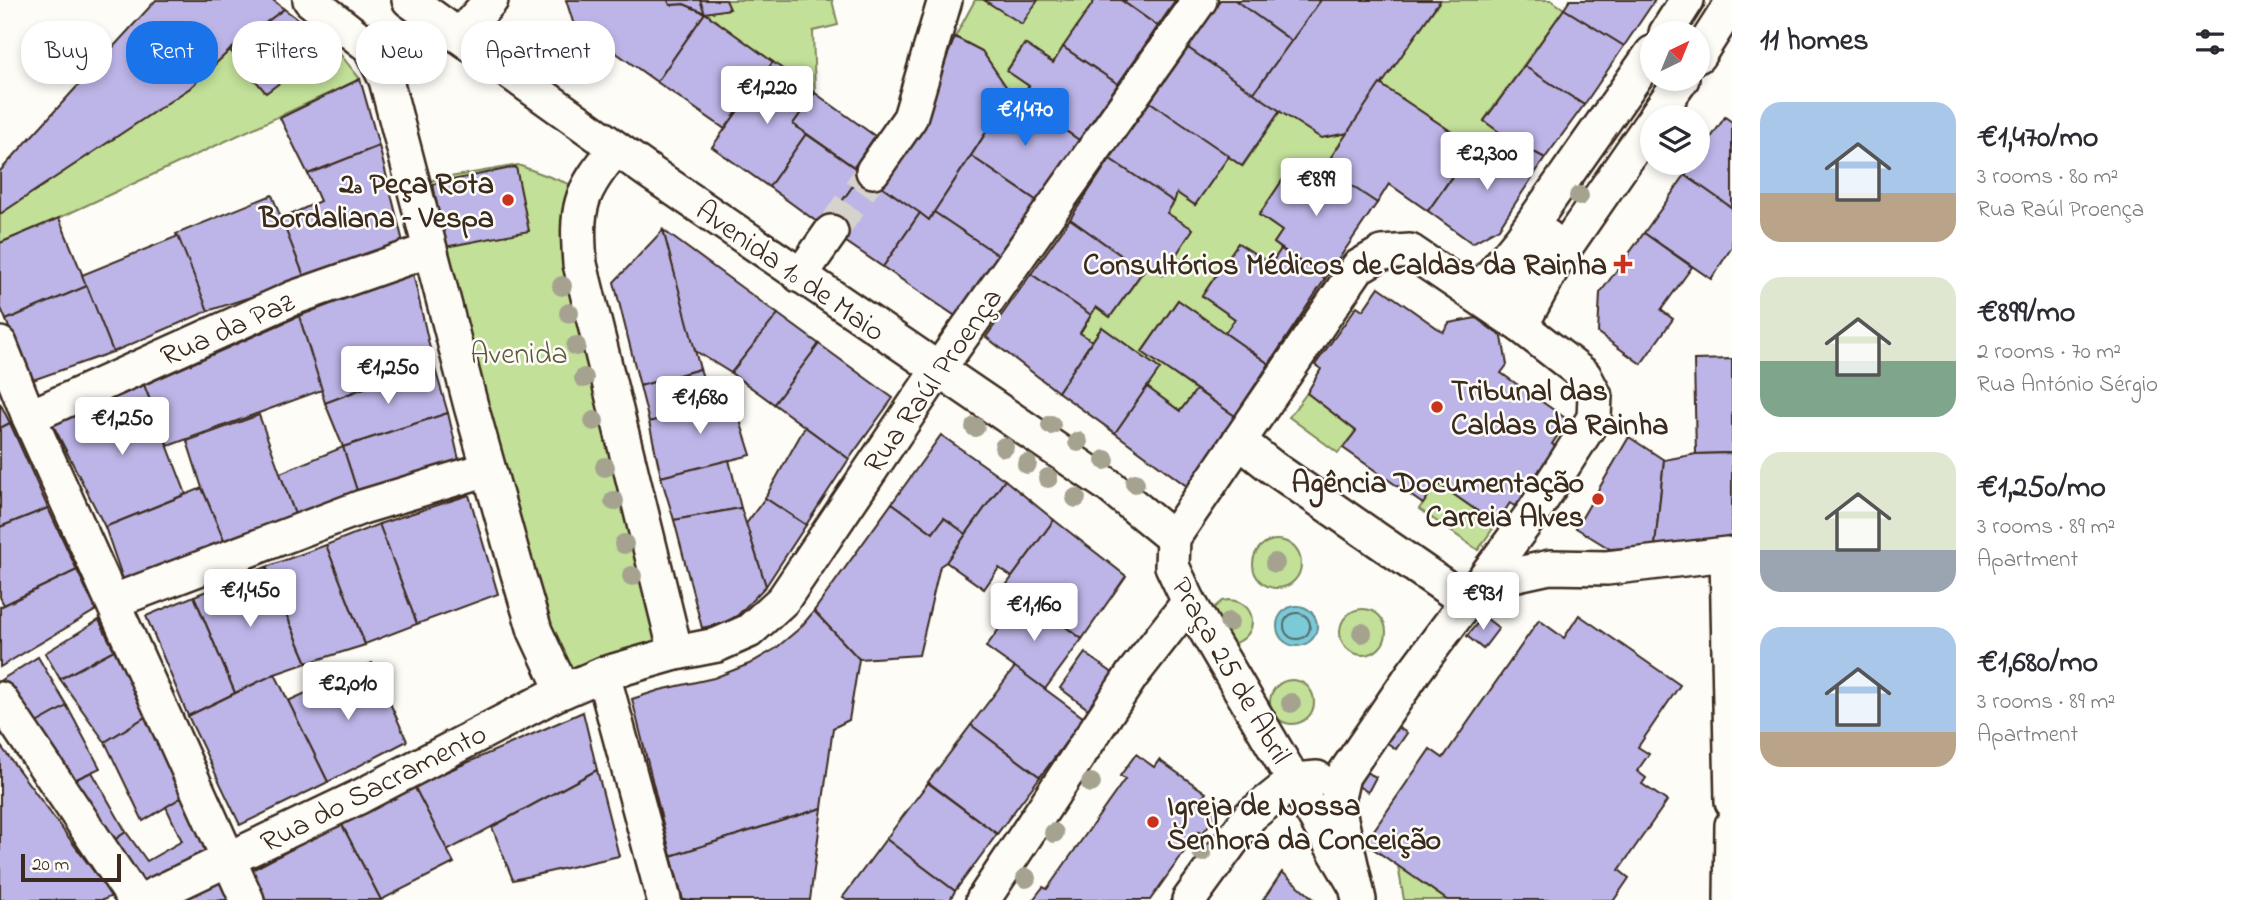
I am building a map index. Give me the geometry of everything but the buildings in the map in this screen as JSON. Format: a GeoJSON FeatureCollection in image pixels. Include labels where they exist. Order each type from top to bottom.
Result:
{"type":"FeatureCollection","features":[{"type":"Feature","properties":{"kind":"street"},"geometry":{"type":"LineString","coordinates":[[310,0],[370,47],[386,80],[488,469],[535,631],[563,691]]}},
{"type":"Feature","properties":{"kind":"street","name":"Avenida 1º de Maio"},"geometry":{"type":"LineString","coordinates":[[409,0],[616,149],[1108,485],[1172,552]]}},
{"type":"Feature","properties":{"kind":"street"},"geometry":{"type":"LineString","coordinates":[[459,36],[491,0]]}},
{"type":"Feature","properties":{"kind":"street"},"geometry":{"type":"LineString","coordinates":[[873,171],[910,118],[944,0]]}},
{"type":"Feature","properties":{"kind":"street","name":"Rua Raúl Proença"},"geometry":{"type":"LineString","coordinates":[[603,674],[676,653],[717,646],[749,631],[783,600],[938,370],[1200,0]]}},
{"type":"Feature","properties":{"kind":"street"},"geometry":{"type":"LineString","coordinates":[[1674,21],[1687,0]]}},
{"type":"Feature","properties":{"kind":"street"},"geometry":{"type":"LineString","coordinates":[[1695,21],[1710,0]]}},
{"type":"Feature","properties":{"kind":"street"},"geometry":{"type":"LineString","coordinates":[[1710,37],[1732,3]]}},
{"type":"Feature","properties":{"kind":"street"},"geometry":{"type":"LineString","coordinates":[[1498,310],[1522,239],[1640,70]]}},
{"type":"Feature","properties":{"kind":"street"},"geometry":{"type":"LineString","coordinates":[[1498,310],[1648,91]]}},
{"type":"Feature","properties":{"kind":"street"},"geometry":{"type":"LineString","coordinates":[[1498,310],[1556,261],[1640,139]]}},
{"type":"Feature","properties":{"kind":"street"},"geometry":{"type":"LineString","coordinates":[[616,149],[585,190],[577,223],[580,264],[676,653]]}},
{"type":"Feature","properties":{"kind":"street"},"geometry":{"type":"LineString","coordinates":[[800,276],[831,232]]}},
{"type":"Feature","properties":{"kind":"street","name":"Rua da Paz"},"geometry":{"type":"LineString","coordinates":[[29,417],[293,298],[430,250]]}},
{"type":"Feature","properties":{"kind":"street","name":"Praça 25 de Abril"},"geometry":{"type":"LineString","coordinates":[[1410,251],[1498,310],[1584,375],[1595,396],[1594,418],[1522,530],[1414,672],[1343,776],[1336,802],[1357,893],[1295,780],[1189,601],[1172,552],[1239,440],[1358,267],[1382,253],[1410,251]]}},
{"type":"Feature","properties":{"kind":"street"},"geometry":{"type":"LineString","coordinates":[[2,357],[247,900]]}},
{"type":"Feature","properties":{"kind":"street"},"geometry":{"type":"LineString","coordinates":[[1239,440],[1282,474],[1474,592],[1550,568],[1607,568],[1727,554],[1732,802]]}},
{"type":"Feature","properties":{"kind":"street"},"geometry":{"type":"LineString","coordinates":[[114,601],[362,507],[488,469]]}},
{"type":"Feature","properties":{"kind":"street"},"geometry":{"type":"LineString","coordinates":[[983,900],[1132,675],[1189,601]]}},
{"type":"Feature","properties":{"kind":"street"},"geometry":{"type":"LineString","coordinates":[[603,674],[664,900]]}},
{"type":"Feature","properties":{"kind":"street","name":"Rua do Sacramento"},"geometry":{"type":"LineString","coordinates":[[143,900],[361,796],[563,691],[603,674]]}},
{"type":"Feature","properties":{"kind":"street"},"geometry":{"type":"LineString","coordinates":[[0,699],[135,900]]}},
{"type":"Feature","properties":{"kind":"street","name":"Praça 25 de Abril"},"geometry":{"type":"LineString","coordinates":[[1295,780],[1343,776]]}},
{"type":"Feature","properties":{"kind":"street"},"geometry":{"type":"LineString","coordinates":[[1189,900],[1250,816],[1295,780]]}},
{"type":"Feature","properties":{"kind":"street"},"geometry":{"type":"LineString","coordinates":[[1731,900],[1732,825]]}},
{"type":"Feature","properties":{"kind":"green space"},"geometry":{"type":"Polygon","coordinates":[[[726,0],[832,0],[838,25],[813,31],[815,93],[705,13],[729,9],[726,0]]]}},
{"type":"Feature","properties":{"kind":"green space"},"geometry":{"type":"Polygon","coordinates":[[[975,0],[984,0],[1022,23],[1038,0],[1095,0],[1053,63],[1024,44],[1007,70],[1029,86],[1019,99],[1011,94],[982,51],[955,37],[975,0]]]}},
{"type":"Feature","properties":{"kind":"green space"},"geometry":{"type":"Polygon","coordinates":[[[1441,0],[1551,0],[1564,9],[1484,120],[1506,137],[1480,176],[1462,163],[1473,146],[1380,84],[1441,0]]]}},
{"type":"Feature","properties":{"kind":"green space"},"geometry":{"type":"Polygon","coordinates":[[[230,50],[232,84],[258,84],[266,93],[278,84],[342,84],[342,56],[356,74],[356,81],[0,243],[0,214],[194,84],[218,84],[218,61],[230,50]]]}},
{"type":"Feature","properties":{"kind":"green space"},"geometry":{"type":"Polygon","coordinates":[[[1280,111],[1321,138],[1348,133],[1334,174],[1326,185],[1294,163],[1259,215],[1282,231],[1274,243],[1281,249],[1271,264],[1238,243],[1202,296],[1235,319],[1225,333],[1178,300],[1142,351],[1196,390],[1180,411],[1147,387],[1159,369],[1102,327],[1092,341],[1080,333],[1096,307],[1111,316],[1148,265],[1177,193],[1195,205],[1229,156],[1243,166],[1280,111]]]}},
{"type":"Feature","properties":{"kind":"green space","name":"Avenida"},"geometry":{"type":"Polygon","coordinates":[[[518,165],[585,190],[577,223],[676,653],[563,691],[415,190],[433,180],[518,165]]]}},
{"type":"Feature","properties":{"kind":"green space"},"geometry":{"type":"Polygon","coordinates":[[[1307,393],[1356,431],[1338,453],[1289,417],[1307,393]]]}},
{"type":"Feature","properties":{"kind":"green space"},"geometry":{"type":"Polygon","coordinates":[[[1437,483],[1496,524],[1478,550],[1419,509],[1437,483]]]}},
{"type":"Feature","properties":{"kind":"green space"},"geometry":{"type":"Polygon","coordinates":[[[1277,540],[1294,547],[1301,564],[1294,581],[1277,588],[1260,581],[1253,564],[1260,547],[1277,540]]]}},
{"type":"Feature","properties":{"kind":"green space"},"geometry":{"type":"Polygon","coordinates":[[[1222,601],[1239,602],[1247,608],[1252,622],[1245,637],[1238,642],[1227,644],[1211,610],[1222,601]]]}},
{"type":"Feature","properties":{"kind":"green space"},"geometry":{"type":"Polygon","coordinates":[[[1363,609],[1379,616],[1386,632],[1379,648],[1363,655],[1347,648],[1340,632],[1347,616],[1363,609]]]}},
{"type":"Feature","properties":{"kind":"green space"},"geometry":{"type":"Polygon","coordinates":[[[1292,680],[1301,681],[1308,686],[1313,693],[1313,711],[1308,718],[1301,723],[1292,724],[1283,723],[1276,718],[1271,711],[1270,702],[1271,693],[1276,686],[1283,681],[1292,680]]]}},
{"type":"Feature","properties":{"kind":"green space"},"geometry":{"type":"Polygon","coordinates":[[[1398,866],[1447,900],[1404,900],[1398,866]]]}},
{"type":"Feature","properties":{"kind":"water"},"geometry":{"type":"Polygon","coordinates":[[[1297,606],[1305,607],[1311,612],[1316,618],[1316,634],[1311,640],[1305,645],[1297,646],[1289,645],[1283,640],[1278,634],[1277,626],[1278,618],[1283,612],[1289,607],[1297,606]]]}},
{"type":"Feature","properties":{"kind":"tunnel"},"geometry":{"type":"LineString","coordinates":[[831,232],[873,171]]}},
{"type":"Feature","properties":{"kind":"place","name":"2ª Peça Rota Bordaliana – Vespa"},"geometry":{"type":"Point","coordinates":[508,200]}},
{"type":"Feature","properties":{"kind":"place","name":"Consultórios Médicos de Caldas da Rainha"},"geometry":{"type":"Point","coordinates":[1623,264]}},
{"type":"Feature","properties":{"kind":"place","name":"Tribunal das Caldas da Rainha"},"geometry":{"type":"Point","coordinates":[1437,407]}},
{"type":"Feature","properties":{"kind":"place","name":"Agência Documentação Carreia Alves"},"geometry":{"type":"Point","coordinates":[1598,499]}},
{"type":"Feature","properties":{"kind":"place","name":"Igreja de Nossa Senhora da Conceição"},"geometry":{"type":"Point","coordinates":[1153,822]}}]}
